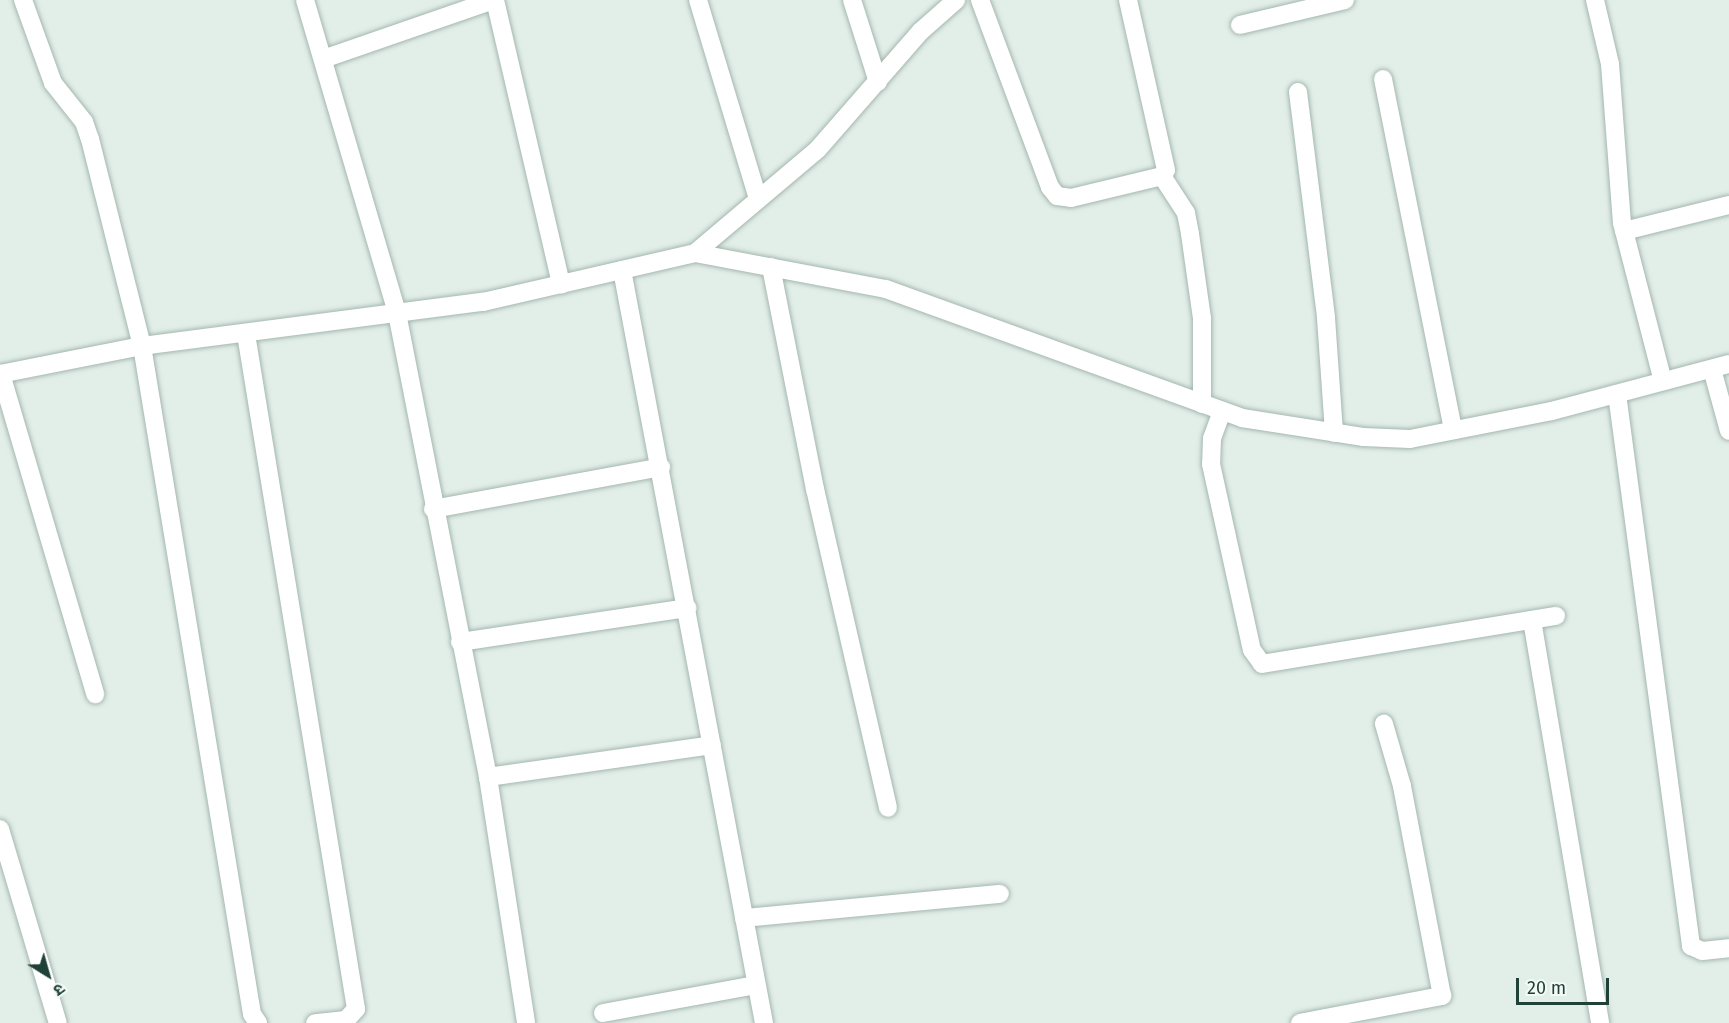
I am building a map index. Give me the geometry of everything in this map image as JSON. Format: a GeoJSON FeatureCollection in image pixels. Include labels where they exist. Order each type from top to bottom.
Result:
{"type":"FeatureCollection","features":[{"type":"Feature","properties":{"kind":"street"},"geometry":{"type":"LineString","coordinates":[[23,0],[53,83],[87,130],[142,346],[252,1014],[258,1023]]}},
{"type":"Feature","properties":{"kind":"street"},"geometry":{"type":"LineString","coordinates":[[305,0],[397,313],[433,509],[488,777],[526,1023]]}},
{"type":"Feature","properties":{"kind":"street"},"geometry":{"type":"LineString","coordinates":[[323,59],[494,0],[561,284]]}},
{"type":"Feature","properties":{"kind":"street"},"geometry":{"type":"LineString","coordinates":[[698,0],[758,199]]}},
{"type":"Feature","properties":{"kind":"street"},"geometry":{"type":"LineString","coordinates":[[852,0],[879,81]]}},
{"type":"Feature","properties":{"kind":"street"},"geometry":{"type":"LineString","coordinates":[[695,253],[818,149],[921,31],[956,0]]}},
{"type":"Feature","properties":{"kind":"street"},"geometry":{"type":"LineString","coordinates":[[980,0],[1050,187],[1058,196],[1071,198],[1162,176]]}},
{"type":"Feature","properties":{"kind":"street"},"geometry":{"type":"LineString","coordinates":[[1128,0],[1165,163],[1162,176],[1186,213],[1190,234],[1202,318],[1202,404]]}},
{"type":"Feature","properties":{"kind":"street"},"geometry":{"type":"LineString","coordinates":[[1240,25],[1296,6],[1345,0]]}},
{"type":"Feature","properties":{"kind":"street"},"geometry":{"type":"LineString","coordinates":[[1595,0],[1610,64],[1624,231],[1663,381]]}},
{"type":"Feature","properties":{"kind":"street"},"geometry":{"type":"LineString","coordinates":[[1383,79],[1453,430]]}},
{"type":"Feature","properties":{"kind":"street"},"geometry":{"type":"LineString","coordinates":[[1298,92],[1326,318],[1334,433]]}},
{"type":"Feature","properties":{"kind":"street"},"geometry":{"type":"LineString","coordinates":[[1624,231],[1729,205]]}},
{"type":"Feature","properties":{"kind":"street"},"geometry":{"type":"LineString","coordinates":[[95,694],[0,374],[142,346],[483,302],[695,253],[886,289],[1242,418],[1334,433],[1410,439],[1552,411],[1721,367],[1729,431]]}},
{"type":"Feature","properties":{"kind":"street"},"geometry":{"type":"LineString","coordinates":[[771,267],[817,500],[888,808]]}},
{"type":"Feature","properties":{"kind":"street"},"geometry":{"type":"LineString","coordinates":[[622,270],[661,467],[764,1023]]}},
{"type":"Feature","properties":{"kind":"street"},"geometry":{"type":"LineString","coordinates":[[246,334],[356,1009],[346,1020],[315,1023]]}},
{"type":"Feature","properties":{"kind":"street"},"geometry":{"type":"LineString","coordinates":[[1617,394],[1691,946],[1702,951],[1729,948]]}},
{"type":"Feature","properties":{"kind":"street"},"geometry":{"type":"LineString","coordinates":[[1222,411],[1212,438],[1211,464],[1252,650],[1262,664],[1556,616]]}},
{"type":"Feature","properties":{"kind":"street"},"geometry":{"type":"LineString","coordinates":[[433,509],[661,467]]}},
{"type":"Feature","properties":{"kind":"street"},"geometry":{"type":"LineString","coordinates":[[460,642],[687,608]]}},
{"type":"Feature","properties":{"kind":"street"},"geometry":{"type":"LineString","coordinates":[[1532,620],[1600,1023]]}},
{"type":"Feature","properties":{"kind":"street"},"geometry":{"type":"LineString","coordinates":[[1300,1023],[1442,996],[1402,786],[1384,724]]}},
{"type":"Feature","properties":{"kind":"street"},"geometry":{"type":"LineString","coordinates":[[488,777],[712,745]]}},
{"type":"Feature","properties":{"kind":"street"},"geometry":{"type":"LineString","coordinates":[[0,829],[58,1023]]}},
{"type":"Feature","properties":{"kind":"street"},"geometry":{"type":"LineString","coordinates":[[744,918],[1000,894]]}},
{"type":"Feature","properties":{"kind":"street"},"geometry":{"type":"LineString","coordinates":[[603,1013],[756,985]]}}]}
